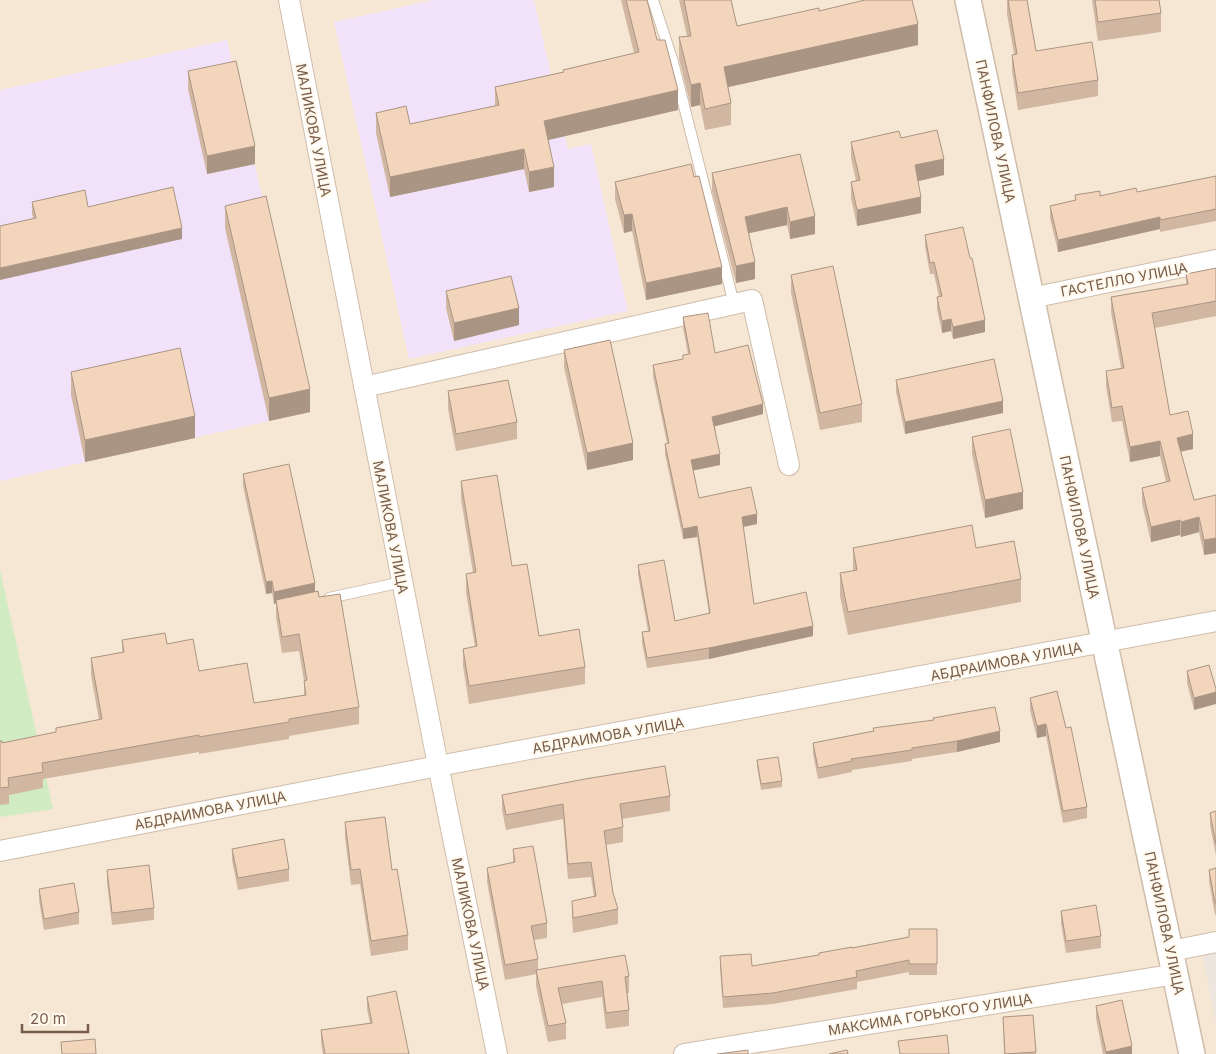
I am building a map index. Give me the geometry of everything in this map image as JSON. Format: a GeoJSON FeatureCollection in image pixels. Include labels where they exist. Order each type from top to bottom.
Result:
{"type":"FeatureCollection","features":[{"type":"Feature","properties":{"kind":"street","name":"МАЛИКОВА УЛИЦА"},"geometry":{"type":"LineString","coordinates":[[289,0],[438,766],[497,1054]]}},
{"type":"Feature","properties":{"kind":"street","name":"ПАНФИЛОВА УЛИЦА"},"geometry":{"type":"LineString","coordinates":[[968,0],[1192,1054]]}},
{"type":"Feature","properties":{"kind":"street","name":"ГАСТЕЛЛО УЛИЦА"},"geometry":{"type":"LineString","coordinates":[[1031,298],[1216,260]]}},
{"type":"Feature","properties":{"kind":"street"},"geometry":{"type":"LineString","coordinates":[[364,387],[752,300],[789,465]]}},
{"type":"Feature","properties":{"kind":"street","name":"АБДРАИМОВА УЛИЦА"},"geometry":{"type":"LineString","coordinates":[[0,851],[438,766],[1216,621]]}},
{"type":"Feature","properties":{"kind":"street","name":"МАКСИМА ГОРЬКОГО УЛИЦА"},"geometry":{"type":"LineString","coordinates":[[684,1054],[1174,963],[1216,942]]}},
{"type":"Feature","properties":{"kind":"lane"},"geometry":{"type":"LineString","coordinates":[[653,0],[673,62],[734,304]]}},
{"type":"Feature","properties":{"kind":"lane"},"geometry":{"type":"LineString","coordinates":[[318,601],[402,582]]}},
{"type":"Feature","properties":{"kind":"shaded area"},"geometry":{"type":"Polygon","coordinates":[[[0,0],[1216,0],[1216,1054],[0,1054],[0,0]]]}},
{"type":"Feature","properties":{"kind":"shaded area"},"geometry":{"type":"Polygon","coordinates":[[[433,0],[534,0],[568,149],[591,144],[628,311],[409,359],[334,22],[433,0]]]}},
{"type":"Feature","properties":{"kind":"shaded area"},"geometry":{"type":"Polygon","coordinates":[[[227,40],[310,412],[0,481],[0,90],[227,40]]]}},
{"type":"Feature","properties":{"kind":"shaded area"},"geometry":{"type":"Polygon","coordinates":[[[1216,951],[1216,1025],[1202,953],[1216,951]]]}},
{"type":"Feature","properties":{"kind":"green space"},"geometry":{"type":"Polygon","coordinates":[[[0,570],[53,809],[0,817],[0,570]]]}},
{"type":"Feature","properties":{"kind":"building"},"geometry":{"type":"Polygon","coordinates":[[[626,0],[647,0],[657,40],[665,40],[678,90],[544,121],[554,167],[529,172],[524,149],[390,177],[376,113],[406,106],[410,124],[499,105],[495,87],[564,72],[563,70],[639,52],[626,0]]]}},
{"type":"Feature","properties":{"kind":"building"},"geometry":{"type":"Polygon","coordinates":[[[684,0],[731,0],[737,26],[819,8],[819,11],[865,0],[912,0],[918,24],[724,67],[731,103],[705,109],[700,83],[691,85],[679,37],[691,36],[684,0]]]}},
{"type":"Feature","properties":{"kind":"building"},"geometry":{"type":"Polygon","coordinates":[[[1008,0],[1027,0],[1036,51],[1092,42],[1098,80],[1018,93],[1012,55],[1017,54],[1008,0]]]}},
{"type":"Feature","properties":{"kind":"building"},"geometry":{"type":"Polygon","coordinates":[[[1095,0],[1159,0],[1161,13],[1098,22],[1095,0]]]}},
{"type":"Feature","properties":{"kind":"building"},"geometry":{"type":"Polygon","coordinates":[[[236,61],[255,146],[207,156],[188,71],[236,61]]]}},
{"type":"Feature","properties":{"kind":"building"},"geometry":{"type":"Polygon","coordinates":[[[937,130],[944,159],[915,165],[921,197],[857,210],[851,182],[860,180],[851,142],[899,131],[901,138],[937,130]]]}},
{"type":"Feature","properties":{"kind":"building"},"geometry":{"type":"Polygon","coordinates":[[[800,154],[815,216],[790,222],[787,207],[745,217],[755,262],[736,266],[712,173],[800,154]]]}},
{"type":"Feature","properties":{"kind":"building"},"geometry":{"type":"Polygon","coordinates":[[[691,164],[694,177],[699,176],[722,267],[646,283],[632,214],[624,215],[615,182],[691,164]]]}},
{"type":"Feature","properties":{"kind":"building"},"geometry":{"type":"Polygon","coordinates":[[[1216,176],[1216,209],[1160,220],[1160,217],[1058,240],[1050,206],[1076,200],[1075,195],[1100,191],[1100,196],[1136,188],[1137,192],[1216,176]]]}},
{"type":"Feature","properties":{"kind":"building"},"geometry":{"type":"Polygon","coordinates":[[[173,187],[182,228],[0,268],[0,226],[36,218],[32,202],[85,190],[88,207],[173,187]]]}},
{"type":"Feature","properties":{"kind":"building"},"geometry":{"type":"Polygon","coordinates":[[[266,196],[310,389],[269,398],[225,206],[266,196]]]}},
{"type":"Feature","properties":{"kind":"building"},"geometry":{"type":"Polygon","coordinates":[[[963,227],[970,258],[972,258],[985,320],[953,327],[951,319],[942,321],[937,297],[942,296],[934,262],[930,263],[925,235],[963,227]]]}},
{"type":"Feature","properties":{"kind":"building"},"geometry":{"type":"Polygon","coordinates":[[[833,266],[862,404],[820,413],[791,275],[833,266]]]}},
{"type":"Feature","properties":{"kind":"building"},"geometry":{"type":"Polygon","coordinates":[[[1216,268],[1216,301],[1152,313],[1170,415],[1188,411],[1193,434],[1177,438],[1194,500],[1216,495],[1216,538],[1204,540],[1199,517],[1151,527],[1142,488],[1170,481],[1160,441],[1130,447],[1122,406],[1112,408],[1106,371],[1124,368],[1111,297],[1188,284],[1186,274],[1216,268]]]}},
{"type":"Feature","properties":{"kind":"building"},"geometry":{"type":"Polygon","coordinates":[[[511,276],[519,308],[454,323],[446,291],[511,276]]]}},
{"type":"Feature","properties":{"kind":"building"},"geometry":{"type":"Polygon","coordinates":[[[708,313],[715,353],[748,345],[763,404],[712,417],[720,454],[691,460],[699,498],[751,487],[757,514],[742,517],[754,604],[806,592],[813,626],[709,648],[647,658],[642,632],[650,631],[638,565],[664,560],[675,621],[710,613],[697,526],[683,529],[665,444],[669,443],[653,365],[683,359],[683,355],[690,354],[683,317],[708,313]]]}},
{"type":"Feature","properties":{"kind":"building"},"geometry":{"type":"Polygon","coordinates":[[[610,340],[633,443],[587,453],[564,350],[610,340]]]}},
{"type":"Feature","properties":{"kind":"building"},"geometry":{"type":"Polygon","coordinates":[[[180,348],[195,416],[85,440],[71,372],[180,348]]]}},
{"type":"Feature","properties":{"kind":"building"},"geometry":{"type":"Polygon","coordinates":[[[994,359],[1003,401],[905,422],[896,380],[994,359]]]}},
{"type":"Feature","properties":{"kind":"building"},"geometry":{"type":"Polygon","coordinates":[[[508,380],[517,422],[456,434],[448,391],[508,380]]]}},
{"type":"Feature","properties":{"kind":"building"},"geometry":{"type":"Polygon","coordinates":[[[1010,429],[1023,492],[985,500],[972,437],[1010,429]]]}},
{"type":"Feature","properties":{"kind":"building"},"geometry":{"type":"Polygon","coordinates":[[[289,464],[315,583],[274,592],[272,581],[266,582],[243,474],[289,464]]]}},
{"type":"Feature","properties":{"kind":"building"},"geometry":{"type":"Polygon","coordinates":[[[497,475],[512,566],[527,564],[539,636],[579,629],[585,667],[469,686],[463,649],[477,646],[466,574],[476,572],[461,481],[497,475]]]}},
{"type":"Feature","properties":{"kind":"building"},"geometry":{"type":"Polygon","coordinates":[[[972,525],[976,548],[1014,541],[1021,579],[848,612],[840,573],[857,570],[853,548],[972,525]]]}},
{"type":"Feature","properties":{"kind":"building"},"geometry":{"type":"Polygon","coordinates":[[[318,591],[319,597],[340,594],[359,707],[289,719],[289,722],[199,737],[199,735],[42,763],[43,772],[8,778],[9,787],[0,788],[0,741],[2,743],[56,732],[56,728],[102,719],[91,658],[124,652],[122,640],[165,633],[167,644],[193,639],[199,671],[247,663],[254,703],[306,695],[304,681],[307,680],[299,634],[282,637],[276,600],[318,591]]]}},
{"type":"Feature","properties":{"kind":"building"},"geometry":{"type":"Polygon","coordinates":[[[1209,665],[1216,692],[1194,698],[1187,671],[1209,665]]]}},
{"type":"Feature","properties":{"kind":"building"},"geometry":{"type":"Polygon","coordinates":[[[1057,691],[1066,728],[1071,727],[1087,807],[1063,811],[1046,724],[1037,726],[1030,698],[1057,691]]]}},
{"type":"Feature","properties":{"kind":"building"},"geometry":{"type":"Polygon","coordinates":[[[995,707],[1000,731],[957,741],[912,748],[912,750],[851,759],[852,761],[818,768],[813,743],[874,731],[873,728],[934,720],[933,718],[995,707]]]}},
{"type":"Feature","properties":{"kind":"building"},"geometry":{"type":"Polygon","coordinates":[[[778,757],[782,781],[761,784],[757,760],[778,757]]]}},
{"type":"Feature","properties":{"kind":"building"},"geometry":{"type":"Polygon","coordinates":[[[665,766],[670,796],[620,804],[623,827],[604,831],[613,893],[618,909],[573,918],[572,901],[596,896],[591,862],[568,864],[563,804],[506,815],[502,795],[665,766]]]}},
{"type":"Feature","properties":{"kind":"building"},"geometry":{"type":"Polygon","coordinates":[[[1216,811],[1216,844],[1210,813],[1216,811]]]}},
{"type":"Feature","properties":{"kind":"building"},"geometry":{"type":"Polygon","coordinates":[[[385,817],[392,870],[397,869],[408,935],[371,941],[360,869],[351,870],[345,822],[385,817]]]}},
{"type":"Feature","properties":{"kind":"building"},"geometry":{"type":"Polygon","coordinates":[[[284,839],[289,869],[238,878],[232,849],[284,839]]]}},
{"type":"Feature","properties":{"kind":"building"},"geometry":{"type":"Polygon","coordinates":[[[533,846],[547,923],[531,926],[538,959],[505,965],[487,868],[515,862],[513,849],[533,846]]]}},
{"type":"Feature","properties":{"kind":"building"},"geometry":{"type":"Polygon","coordinates":[[[149,865],[154,908],[112,913],[107,870],[149,865]]]}},
{"type":"Feature","properties":{"kind":"building"},"geometry":{"type":"Polygon","coordinates":[[[1216,868],[1216,903],[1215,903],[1209,870],[1216,868]]]}},
{"type":"Feature","properties":{"kind":"building"},"geometry":{"type":"Polygon","coordinates":[[[74,883],[79,912],[44,919],[39,889],[74,883]]]}},
{"type":"Feature","properties":{"kind":"building"},"geometry":{"type":"Polygon","coordinates":[[[1096,905],[1101,936],[1066,941],[1061,911],[1096,905]]]}},
{"type":"Feature","properties":{"kind":"building"},"geometry":{"type":"Polygon","coordinates":[[[909,929],[937,929],[937,964],[909,964],[909,960],[856,971],[857,977],[773,993],[723,997],[720,956],[751,954],[752,966],[909,937],[909,929]]]}},
{"type":"Feature","properties":{"kind":"building"},"geometry":{"type":"Polygon","coordinates":[[[625,955],[629,976],[625,977],[629,1010],[606,1013],[602,981],[558,988],[566,1023],[548,1026],[536,970],[625,955]]]}},
{"type":"Feature","properties":{"kind":"building"},"geometry":{"type":"Polygon","coordinates":[[[396,991],[409,1054],[325,1054],[321,1030],[372,1023],[367,997],[396,991]]]}},
{"type":"Feature","properties":{"kind":"building"},"geometry":{"type":"Polygon","coordinates":[[[1122,1000],[1132,1046],[1106,1052],[1096,1006],[1122,1000]]]}},
{"type":"Feature","properties":{"kind":"building"},"geometry":{"type":"Polygon","coordinates":[[[1033,1015],[1036,1052],[1005,1054],[1003,1017],[1033,1015]]]}},
{"type":"Feature","properties":{"kind":"building"},"geometry":{"type":"Polygon","coordinates":[[[947,1035],[949,1054],[900,1054],[898,1041],[947,1035]]]}},
{"type":"Feature","properties":{"kind":"building"},"geometry":{"type":"Polygon","coordinates":[[[95,1039],[96,1054],[62,1054],[61,1042],[95,1039]]]}},
{"type":"Feature","properties":{"kind":"building"},"geometry":{"type":"Polygon","coordinates":[[[748,1050],[748,1054],[717,1054],[748,1050]]]}},
{"type":"Feature","properties":{"kind":"building"},"geometry":{"type":"Polygon","coordinates":[[[847,1050],[848,1054],[829,1054],[847,1050]]]}}]}
